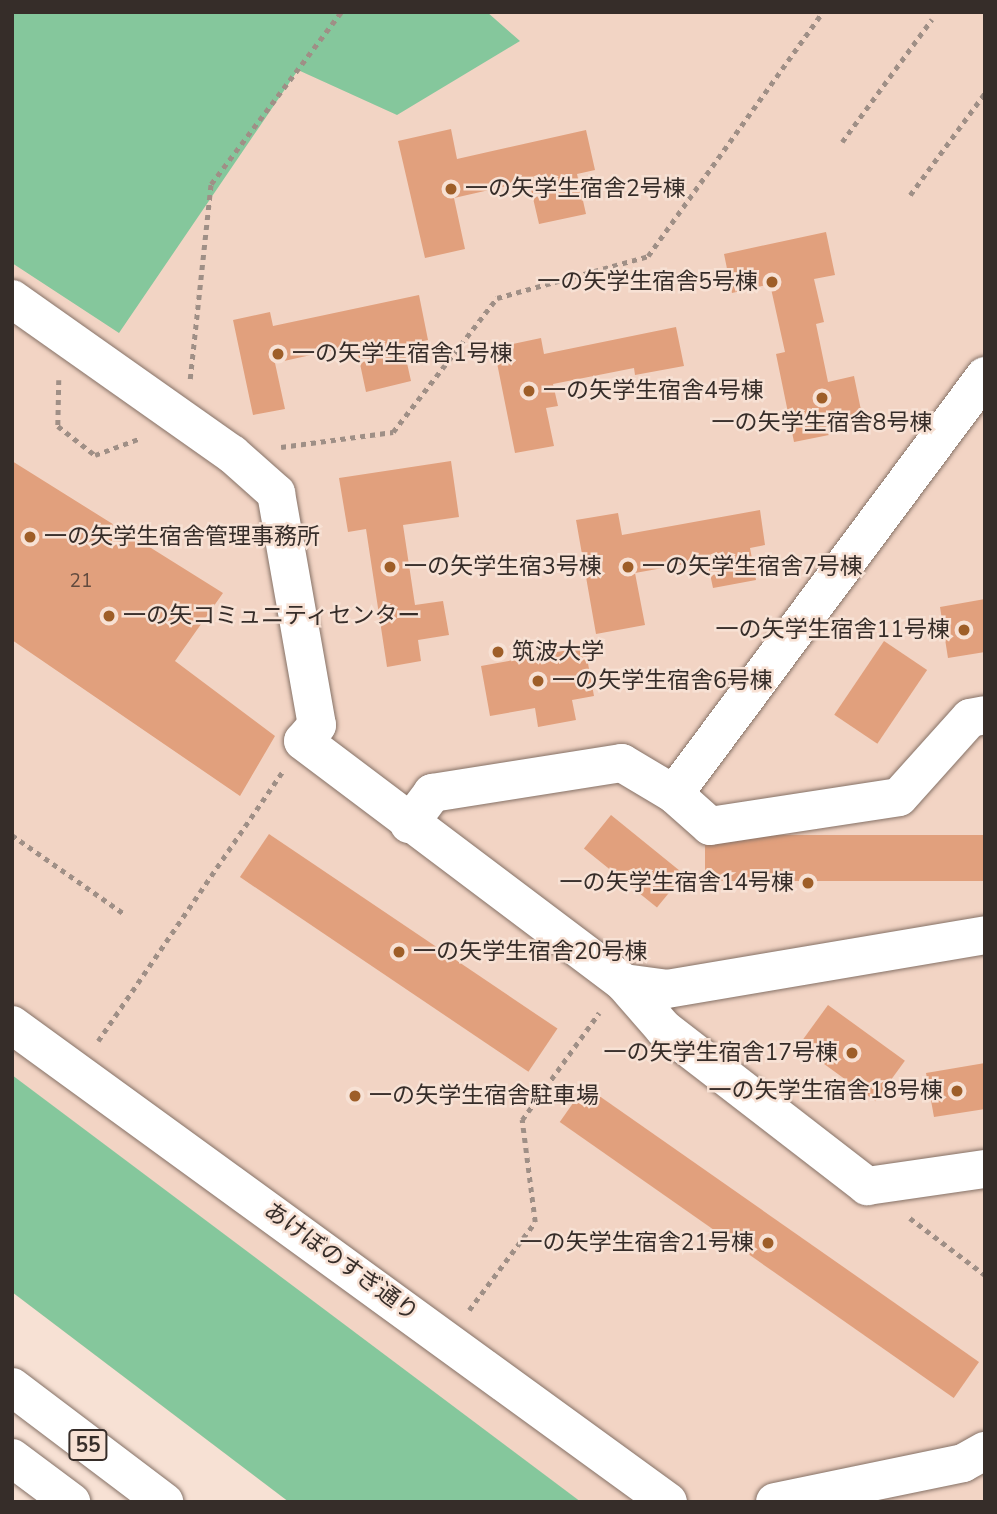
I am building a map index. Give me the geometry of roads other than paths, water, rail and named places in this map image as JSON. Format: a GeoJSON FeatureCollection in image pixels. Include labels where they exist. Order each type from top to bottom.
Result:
{"type":"FeatureCollection","features":[{"type":"Feature","properties":{"kind":"street"},"geometry":{"type":"LineString","coordinates":[[12,299],[232,454],[276,493],[317,725],[303,741],[409,824],[624,983],[664,1030],[867,1186],[985,1169]]}},
{"type":"Feature","properties":{"kind":"street"},"geometry":{"type":"LineString","coordinates":[[674,794],[985,376]]}},
{"type":"Feature","properties":{"kind":"street"},"geometry":{"type":"LineString","coordinates":[[409,824],[432,793],[622,763],[674,794],[710,826],[899,796],[970,718],[985,715]]}},
{"type":"Feature","properties":{"kind":"street"},"geometry":{"type":"LineString","coordinates":[[624,983],[667,989],[985,936]]}},
{"type":"Feature","properties":{"kind":"street","name":"あけぼのすぎ通り"},"geometry":{"type":"LineString","coordinates":[[12,1025],[449,1338],[668,1502]]}},
{"type":"Feature","properties":{"kind":"street","name":"55"},"geometry":{"type":"LineString","coordinates":[[12,1387],[164,1502]]}},
{"type":"Feature","properties":{"kind":"street"},"geometry":{"type":"LineString","coordinates":[[775,1502],[963,1463],[985,1451]]}},
{"type":"Feature","properties":{"kind":"street","name":"55"},"geometry":{"type":"LineString","coordinates":[[12,1458],[71,1502]]}},
{"type":"Feature","properties":{"kind":"place","name":"一の矢学生宿舎2号棟"},"geometry":{"type":"Point","coordinates":[451,189]}},
{"type":"Feature","properties":{"kind":"place","name":"一の矢学生宿舎5号棟"},"geometry":{"type":"Point","coordinates":[772,282]}},
{"type":"Feature","properties":{"kind":"place","name":"一の矢学生宿舎1号棟"},"geometry":{"type":"Point","coordinates":[278,354]}},
{"type":"Feature","properties":{"kind":"place","name":"一の矢学生宿舎4号棟"},"geometry":{"type":"Point","coordinates":[529,391]}},
{"type":"Feature","properties":{"kind":"place","name":"一の矢学生宿舎8号棟"},"geometry":{"type":"Point","coordinates":[822,398]}},
{"type":"Feature","properties":{"kind":"place","name":"一の矢学生宿舎管理事務所"},"geometry":{"type":"Point","coordinates":[30,537]}},
{"type":"Feature","properties":{"kind":"place","name":"一の矢学生宿3号棟"},"geometry":{"type":"Point","coordinates":[390,567]}},
{"type":"Feature","properties":{"kind":"place","name":"一の矢学生宿舎7号棟"},"geometry":{"type":"Point","coordinates":[628,567]}},
{"type":"Feature","properties":{"kind":"place","name":"一の矢コミュニティセンター"},"geometry":{"type":"Point","coordinates":[109,616]}},
{"type":"Feature","properties":{"kind":"place","name":"一の矢学生宿舎11号棟"},"geometry":{"type":"Point","coordinates":[964,630]}},
{"type":"Feature","properties":{"kind":"place","name":"筑波大学"},"geometry":{"type":"Point","coordinates":[498,652]}},
{"type":"Feature","properties":{"kind":"place","name":"一の矢学生宿舎6号棟"},"geometry":{"type":"Point","coordinates":[538,681]}},
{"type":"Feature","properties":{"kind":"place","name":"一の矢学生宿舎14号棟"},"geometry":{"type":"Point","coordinates":[808,883]}},
{"type":"Feature","properties":{"kind":"place","name":"一の矢学生宿舎20号棟"},"geometry":{"type":"Point","coordinates":[399,952]}},
{"type":"Feature","properties":{"kind":"place","name":"一の矢学生宿舎17号棟"},"geometry":{"type":"Point","coordinates":[852,1053]}},
{"type":"Feature","properties":{"kind":"place","name":"一の矢学生宿舎18号棟"},"geometry":{"type":"Point","coordinates":[957,1091]}},
{"type":"Feature","properties":{"kind":"place","name":"一の矢学生宿舎駐車場"},"geometry":{"type":"Point","coordinates":[355,1096]}},
{"type":"Feature","properties":{"kind":"place","name":"一の矢学生宿舎21号棟"},"geometry":{"type":"Point","coordinates":[768,1243]}}]}
